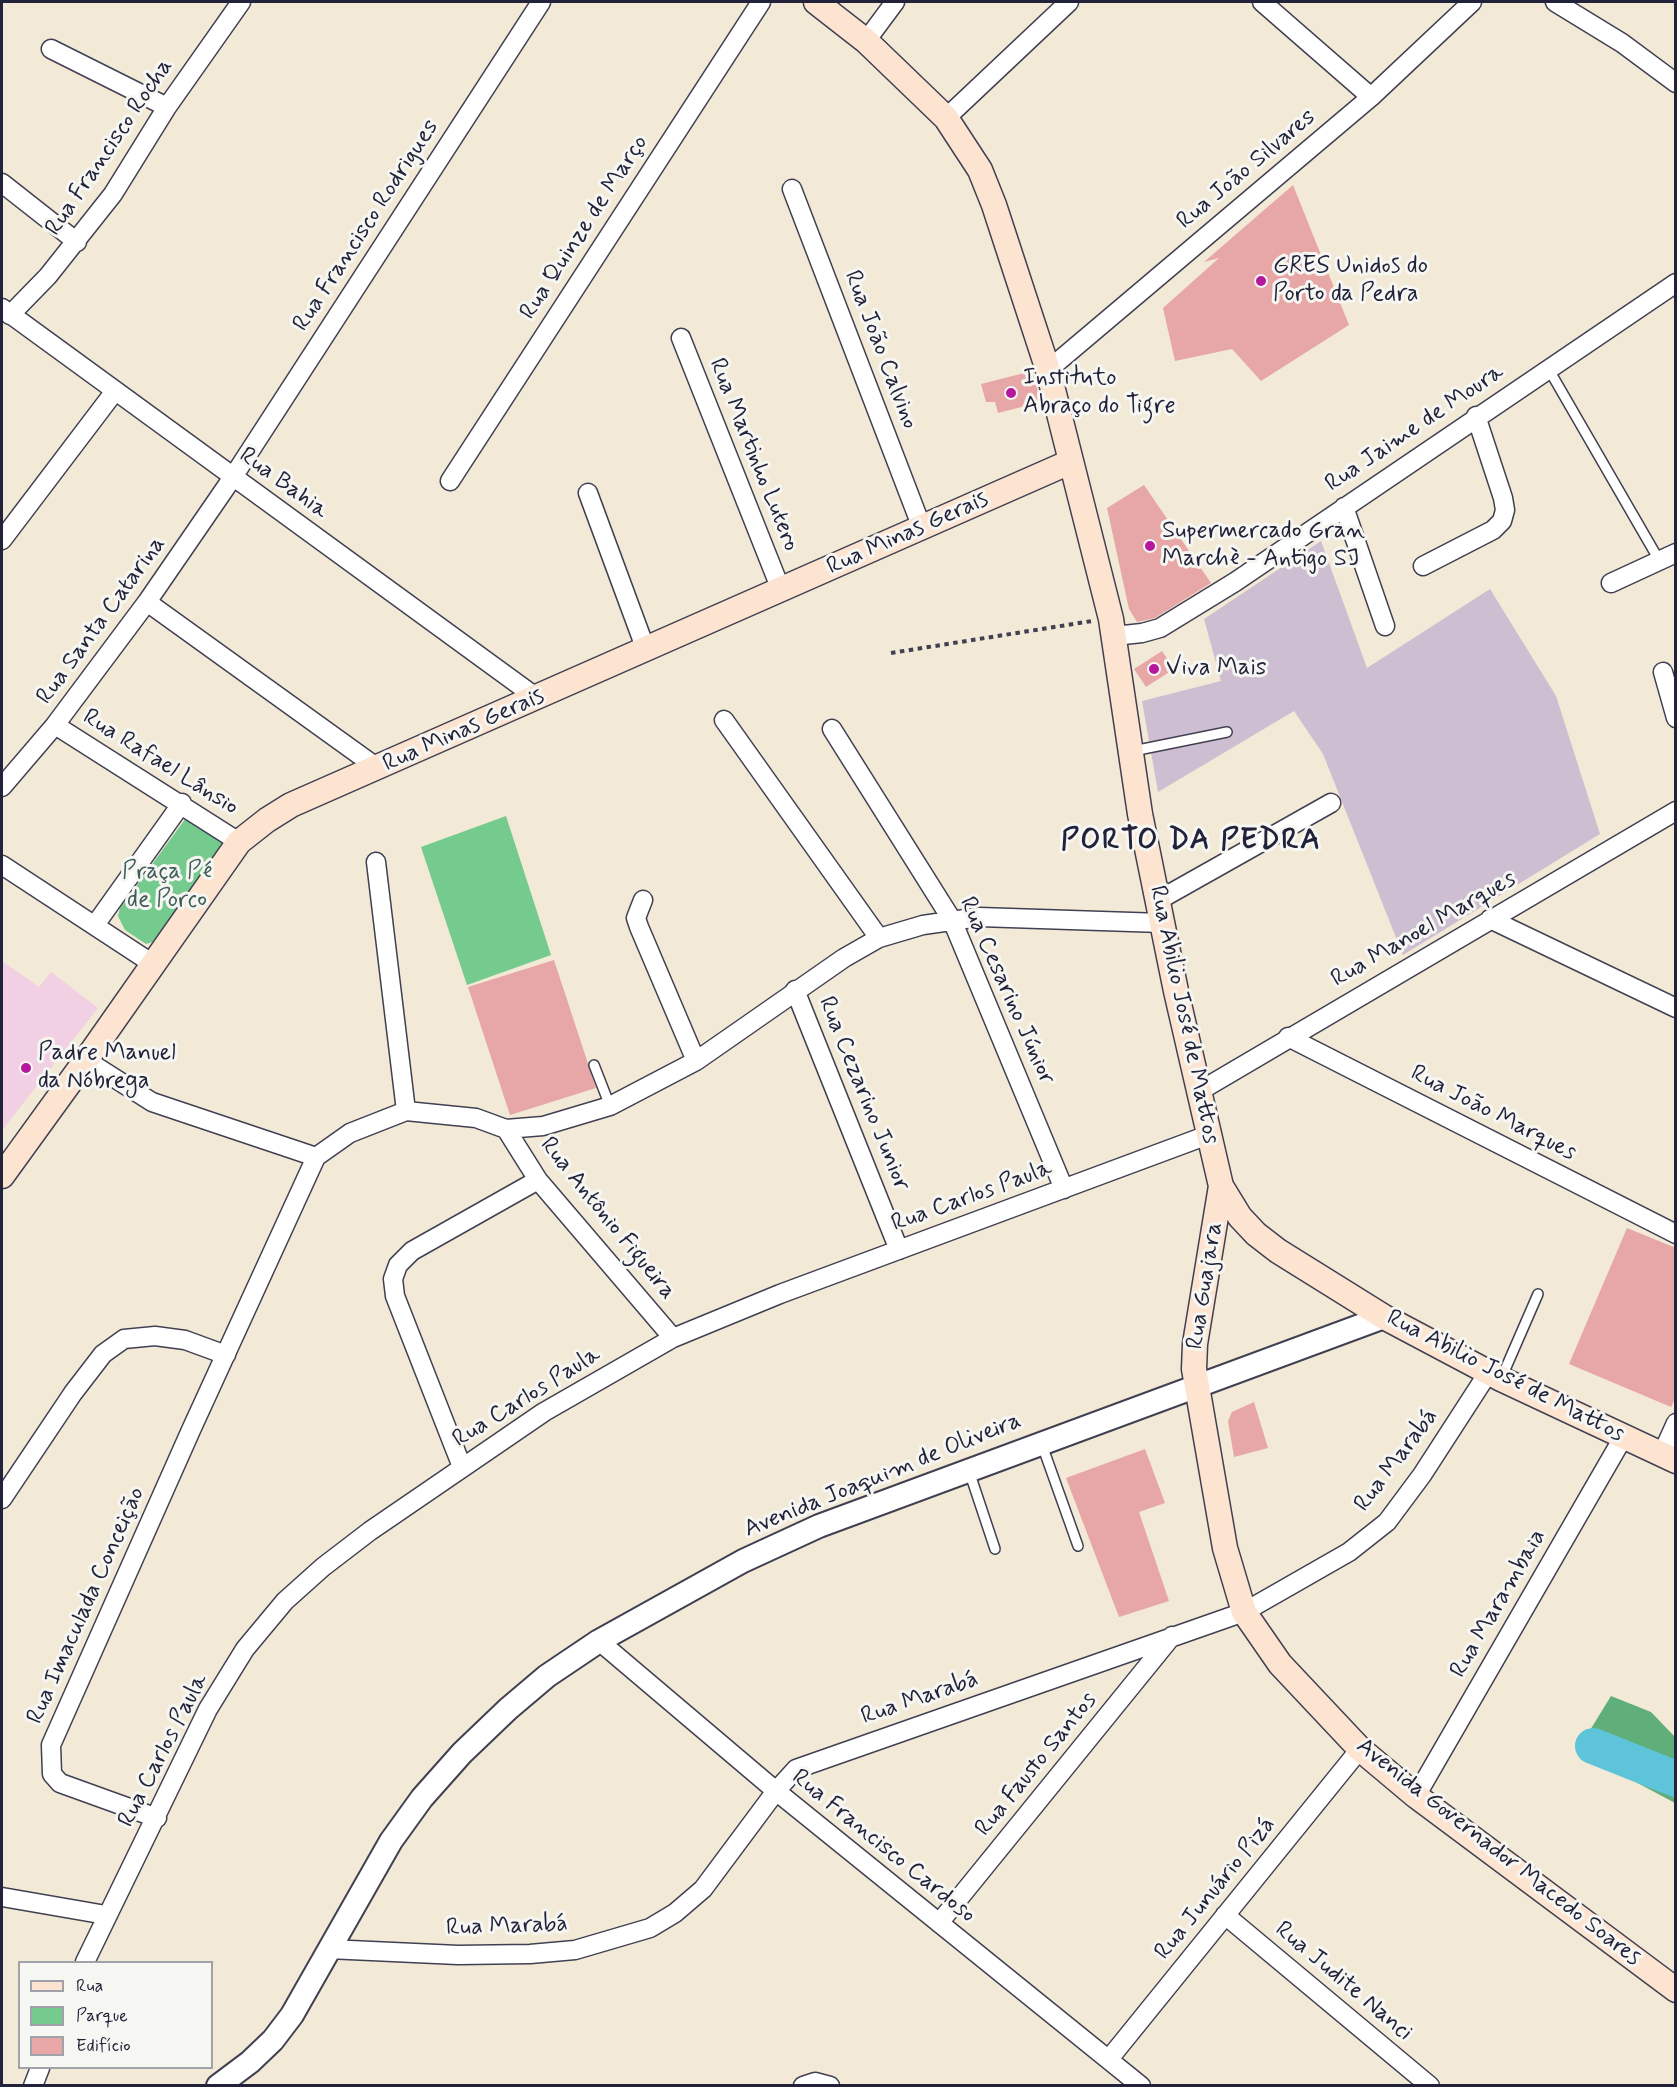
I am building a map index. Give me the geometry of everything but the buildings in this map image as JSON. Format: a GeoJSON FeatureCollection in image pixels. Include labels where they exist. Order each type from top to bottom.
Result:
{"type":"FeatureCollection","features":[{"type":"Feature","properties":{"kind":"main road","name":"Rua Abilio José de Mattos"},"geometry":{"type":"LineString","coordinates":[[816,2],[866,41],[946,118],[980,171],[994,205],[1048,370],[1112,627],[1130,752],[1160,912],[1198,1092],[1221,1186],[1240,1217],[1256,1234],[1278,1251],[1384,1317],[1439,1344],[1495,1376],[1669,1457]]}},
{"type":"Feature","properties":{"kind":"main road","name":"Rua Minas Gerais"},"geometry":{"type":"LineString","coordinates":[[2,1176],[239,842],[267,820],[291,806],[1070,462]]}},
{"type":"Feature","properties":{"kind":"main road","name":"Rua Guajara"},"geometry":{"type":"LineString","coordinates":[[1196,1387],[1195,1344],[1221,1186]]}},
{"type":"Feature","properties":{"kind":"main road","name":"Avenida Governador Macedo Soares"},"geometry":{"type":"LineString","coordinates":[[1196,1387],[1225,1548],[1244,1612],[1280,1664],[1360,1749],[1416,1796],[1676,1990]]}},
{"type":"Feature","properties":{"kind":"street","name":"Rua Francisco Rocha"},"geometry":{"type":"LineString","coordinates":[[6,311],[48,276],[77,242],[113,194],[167,107],[241,2]]}},
{"type":"Feature","properties":{"kind":"street","name":"Rua Francisco Rodrigues"},"geometry":{"type":"LineString","coordinates":[[234,477],[542,2]]}},
{"type":"Feature","properties":{"kind":"street","name":"Rua Quinze de Março"},"geometry":{"type":"LineString","coordinates":[[450,481],[761,2]]}},
{"type":"Feature","properties":{"kind":"street"},"geometry":{"type":"LineString","coordinates":[[866,41],[895,2]]}},
{"type":"Feature","properties":{"kind":"street"},"geometry":{"type":"LineString","coordinates":[[946,118],[1069,2]]}},
{"type":"Feature","properties":{"kind":"street"},"geometry":{"type":"LineString","coordinates":[[1262,2],[1371,97]]}},
{"type":"Feature","properties":{"kind":"street","name":"Rua João Silvares"},"geometry":{"type":"LineString","coordinates":[[1048,370],[1371,97],[1472,2]]}},
{"type":"Feature","properties":{"kind":"street"},"geometry":{"type":"LineString","coordinates":[[1555,2],[1622,43],[1676,83]]}},
{"type":"Feature","properties":{"kind":"street"},"geometry":{"type":"LineString","coordinates":[[51,49],[167,107]]}},
{"type":"Feature","properties":{"kind":"street"},"geometry":{"type":"LineString","coordinates":[[2,183],[77,242]]}},
{"type":"Feature","properties":{"kind":"street","name":"Rua João Calvino"},"geometry":{"type":"LineString","coordinates":[[792,189],[922,528]]}},
{"type":"Feature","properties":{"kind":"street","name":"Rua Jaime de Moura"},"geometry":{"type":"LineString","coordinates":[[1112,627],[1142,633],[1160,628],[1234,582],[1476,416],[1676,283]]}},
{"type":"Feature","properties":{"kind":"street","name":"Rua Bahia"},"geometry":{"type":"LineString","coordinates":[[6,311],[537,698]]}},
{"type":"Feature","properties":{"kind":"street","name":"Rua Martinho Lutero"},"geometry":{"type":"LineString","coordinates":[[681,338],[781,590]]}},
{"type":"Feature","properties":{"kind":"street"},"geometry":{"type":"LineString","coordinates":[[2,540],[115,392]]}},
{"type":"Feature","properties":{"kind":"street"},"geometry":{"type":"LineString","coordinates":[[1423,566],[1493,530],[1502,521],[1505,510],[1503,498],[1476,416]]}},
{"type":"Feature","properties":{"kind":"street","name":"Rua Santa Catarina"},"geometry":{"type":"LineString","coordinates":[[2,787],[56,725],[147,602],[234,477]]}},
{"type":"Feature","properties":{"kind":"street"},"geometry":{"type":"LineString","coordinates":[[588,493],[646,650]]}},
{"type":"Feature","properties":{"kind":"street"},"geometry":{"type":"LineString","coordinates":[[1344,507],[1385,626]]}},
{"type":"Feature","properties":{"kind":"street"},"geometry":{"type":"LineString","coordinates":[[1611,583],[1676,553]]}},
{"type":"Feature","properties":{"kind":"street"},"geometry":{"type":"LineString","coordinates":[[147,602],[379,769]]}},
{"type":"Feature","properties":{"kind":"street"},"geometry":{"type":"LineString","coordinates":[[1663,672],[1676,718]]}},
{"type":"Feature","properties":{"kind":"street"},"geometry":{"type":"LineString","coordinates":[[724,720],[879,938]]}},
{"type":"Feature","properties":{"kind":"street","name":"Rua Rafael Lânsio"},"geometry":{"type":"LineString","coordinates":[[56,725],[182,803],[239,842]]}},
{"type":"Feature","properties":{"kind":"street","name":"Rua Cesarino Júnior"},"geometry":{"type":"LineString","coordinates":[[832,729],[952,920],[1064,1189]]}},
{"type":"Feature","properties":{"kind":"street"},"geometry":{"type":"LineString","coordinates":[[95,925],[182,803]]}},
{"type":"Feature","properties":{"kind":"street"},"geometry":{"type":"LineString","coordinates":[[86,1060],[152,1102],[246,1136],[316,1157],[350,1133],[406,1111],[476,1118],[506,1129],[543,1126],[610,1106],[696,1061],[795,990],[879,938],[952,920],[979,917],[1160,912],[1331,803]]}},
{"type":"Feature","properties":{"kind":"street","name":"Rua Manoel Marques"},"geometry":{"type":"LineString","coordinates":[[1198,1092],[1288,1037],[1676,811]]}},
{"type":"Feature","properties":{"kind":"street"},"geometry":{"type":"LineString","coordinates":[[376,862],[406,1111]]}},
{"type":"Feature","properties":{"kind":"street"},"geometry":{"type":"LineString","coordinates":[[2,865],[153,964]]}},
{"type":"Feature","properties":{"kind":"street"},"geometry":{"type":"LineString","coordinates":[[643,900],[636,918],[696,1061]]}},
{"type":"Feature","properties":{"kind":"street"},"geometry":{"type":"LineString","coordinates":[[1490,919],[1676,1008]]}},
{"type":"Feature","properties":{"kind":"street","name":"Rua Cezarino Junior"},"geometry":{"type":"LineString","coordinates":[[795,990],[899,1250]]}},
{"type":"Feature","properties":{"kind":"street","name":"Rua João Marques"},"geometry":{"type":"LineString","coordinates":[[1288,1037],[1676,1234]]}},
{"type":"Feature","properties":{"kind":"street","name":"Rua Antônio Figueira"},"geometry":{"type":"LineString","coordinates":[[506,1129],[538,1180],[673,1338]]}},
{"type":"Feature","properties":{"kind":"street","name":"Rua Carlos Paula"},"geometry":{"type":"LineString","coordinates":[[85,1961],[106,1915],[158,1818],[208,1709],[245,1650],[285,1601],[323,1567],[370,1531],[544,1412],[673,1338],[780,1294],[1208,1135]]}},
{"type":"Feature","properties":{"kind":"street","name":"Rua Imaculada Conceição"},"geometry":{"type":"LineString","coordinates":[[158,1818],[60,1783],[52,1774],[51,1745],[316,1157]]}},
{"type":"Feature","properties":{"kind":"street"},"geometry":{"type":"LineString","coordinates":[[462,1467],[395,1296],[393,1279],[398,1265],[412,1251],[538,1180]]}},
{"type":"Feature","properties":{"kind":"street","name":"Avenida Joaquim de Oliveira"},"geometry":{"type":"LineString","coordinates":[[218,2085],[250,2062],[273,2040],[292,2015],[391,1841],[422,1798],[462,1753],[508,1709],[547,1676],[599,1641],[743,1561],[819,1526],[1384,1317]]}},
{"type":"Feature","properties":{"kind":"street"},"geometry":{"type":"LineString","coordinates":[[2,1499],[73,1393],[103,1354],[124,1339],[155,1336],[185,1340],[226,1355]]}},
{"type":"Feature","properties":{"kind":"street","name":"Rua Marabá"},"geometry":{"type":"LineString","coordinates":[[328,1949],[458,1955],[530,1954],[575,1950],[650,1928],[675,1914],[703,1889],[776,1791],[796,1769],[1244,1612],[1349,1552],[1387,1522],[1495,1376]]}},
{"type":"Feature","properties":{"kind":"street"},"geometry":{"type":"LineString","coordinates":[[1669,1457],[1676,1423]]}},
{"type":"Feature","properties":{"kind":"street","name":"Rua Marambaia"},"geometry":{"type":"LineString","coordinates":[[1416,1796],[1624,1436]]}},
{"type":"Feature","properties":{"kind":"street","name":"Rua Fausto Santos"},"geometry":{"type":"LineString","coordinates":[[939,1923],[1172,1636]]}},
{"type":"Feature","properties":{"kind":"street","name":"Rua Francisco Cardoso"},"geometry":{"type":"LineString","coordinates":[[599,1641],[776,1791],[1141,2085]]}},
{"type":"Feature","properties":{"kind":"street","name":"Rua Junuário Pizá"},"geometry":{"type":"LineString","coordinates":[[1109,2059],[1360,1749]]}},
{"type":"Feature","properties":{"kind":"street"},"geometry":{"type":"LineString","coordinates":[[2,1897],[106,1915]]}},
{"type":"Feature","properties":{"kind":"street","name":"Rua Judite Nanci"},"geometry":{"type":"LineString","coordinates":[[1225,1915],[1430,2085]]}},
{"type":"Feature","properties":{"kind":"street"},"geometry":{"type":"LineString","coordinates":[[33,2085],[39,2069]]}},
{"type":"Feature","properties":{"kind":"street"},"geometry":{"type":"LineString","coordinates":[[803,2085],[815,2082],[830,2085]]}},
{"type":"Feature","properties":{"kind":"lane"},"geometry":{"type":"LineString","coordinates":[[1548,368],[1659,560]]}},
{"type":"Feature","properties":{"kind":"lane"},"geometry":{"type":"LineString","coordinates":[[1130,752],[1227,732]]}},
{"type":"Feature","properties":{"kind":"lane"},"geometry":{"type":"LineString","coordinates":[[594,1065],[610,1106]]}},
{"type":"Feature","properties":{"kind":"lane"},"geometry":{"type":"LineString","coordinates":[[1495,1376],[1538,1294]]}},
{"type":"Feature","properties":{"kind":"lane"},"geometry":{"type":"LineString","coordinates":[[1041,1443],[1078,1546]]}},
{"type":"Feature","properties":{"kind":"lane"},"geometry":{"type":"LineString","coordinates":[[969,1471],[995,1549]]}},
{"type":"Feature","properties":{"kind":"path"},"geometry":{"type":"LineString","coordinates":[[891,653],[1112,627]]}},
{"type":"Feature","properties":{"kind":"shaded area"},"geometry":{"type":"Polygon","coordinates":[[[1321,541],[1367,668],[1490,589],[1556,696],[1600,834],[1403,955],[1323,754],[1294,711],[1158,792],[1142,701],[1221,681],[1204,619],[1321,541]]]}},
{"type":"Feature","properties":{"kind":"shaded area","name":"Padre Manuel da Nóbrega"},"geometry":{"type":"Polygon","coordinates":[[[2,961],[39,987],[51,972],[98,1008],[3,1129],[2,961]]]}},
{"type":"Feature","properties":{"kind":"green space"},"geometry":{"type":"Polygon","coordinates":[[[506,816],[551,955],[467,985],[421,847],[506,816]]]}},
{"type":"Feature","properties":{"kind":"green space","name":"Praça Pé de Porco"},"geometry":{"type":"Polygon","coordinates":[[[186,818],[224,844],[156,941],[146,944],[125,930],[118,916],[120,908],[186,818]]]}},
{"type":"Feature","properties":{"kind":"green space"},"geometry":{"type":"Polygon","coordinates":[[[1611,1696],[1651,1712],[1675,1737],[1675,1803],[1602,1764],[1584,1740],[1611,1696]]]}},
{"type":"Feature","properties":{"kind":"waterway"},"geometry":{"type":"LineString","coordinates":[[1593,1746],[1676,1779]]}},
{"type":"Feature","properties":{"kind":"place","name":"GRES Unidos do Porto da Pedra"},"geometry":{"type":"Point","coordinates":[1261,281]}},
{"type":"Feature","properties":{"kind":"place","name":"Instituto Abraço do Tigre"},"geometry":{"type":"Point","coordinates":[1011,393]}},
{"type":"Feature","properties":{"kind":"place","name":"Supermercado Gran Marchè - Antigo SJ"},"geometry":{"type":"Point","coordinates":[1150,546]}},
{"type":"Feature","properties":{"kind":"place","name":"Viva Mais"},"geometry":{"type":"Point","coordinates":[1154,669]}},
{"type":"Feature","properties":{"kind":"place","name":"Padre Manuel da Nóbrega"},"geometry":{"type":"Point","coordinates":[26,1068]}},
{"type":"Feature","properties":{"kind":"district","name":"PORTO DA PEDRA"},"geometry":{"type":"Point","coordinates":[1191,842]}}]}
